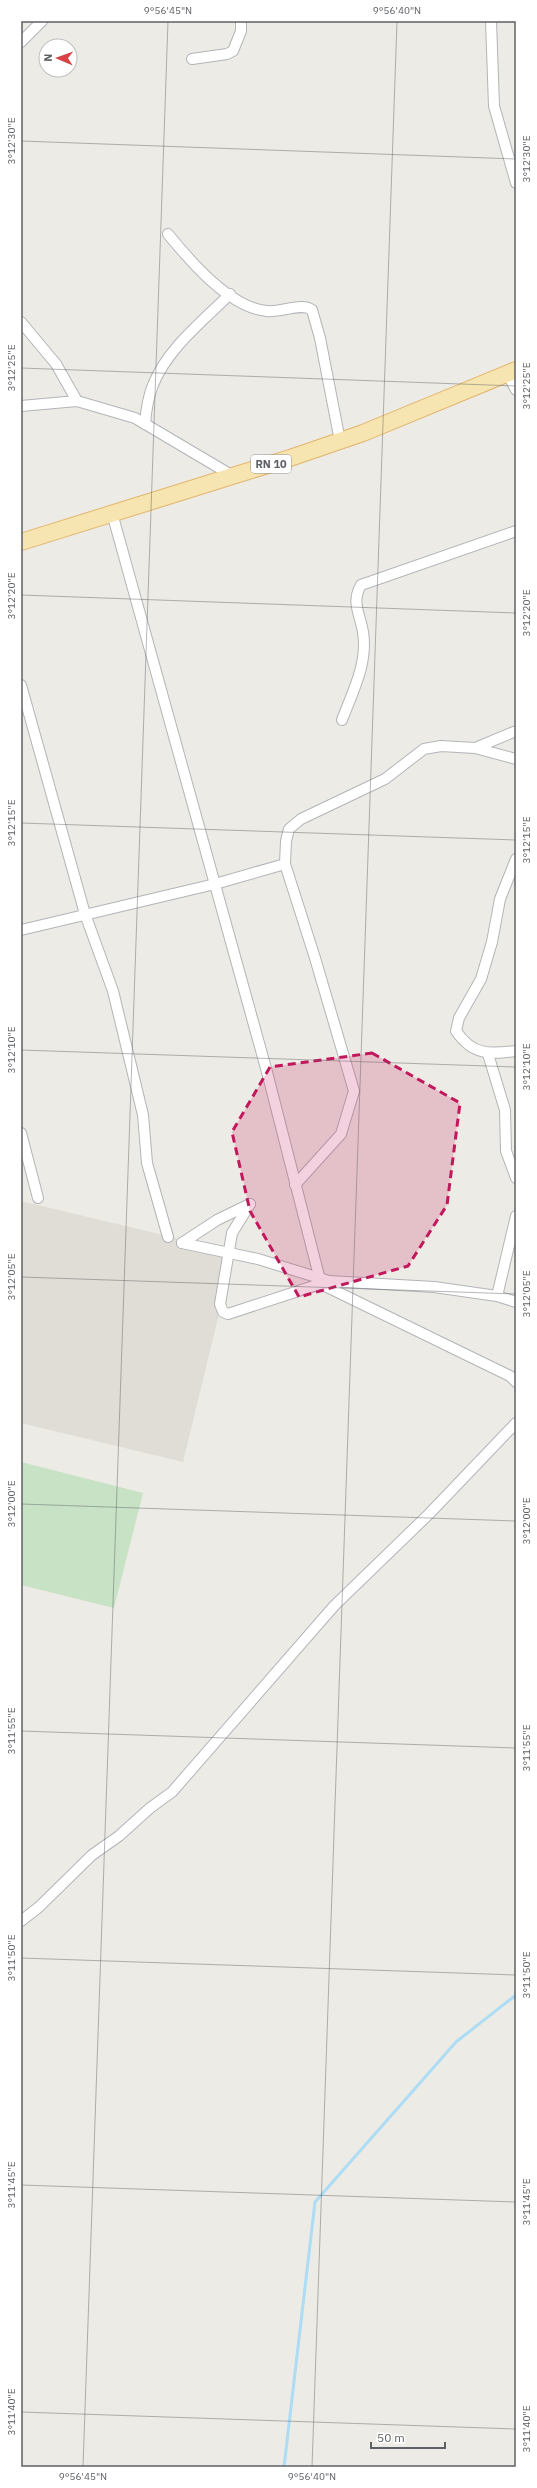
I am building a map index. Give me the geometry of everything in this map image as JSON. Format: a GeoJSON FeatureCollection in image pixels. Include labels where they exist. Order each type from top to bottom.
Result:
{"type":"FeatureCollection","features":[{"type":"Feature","properties":{"kind":"main road","name":"RN 10"},"geometry":{"type":"LineString","coordinates":[[21,542],[340,441],[512,372]]}},
{"type":"Feature","properties":{"kind":"street"},"geometry":{"type":"LineString","coordinates":[[21,42],[42,21]]}},
{"type":"Feature","properties":{"kind":"street"},"geometry":{"type":"LineString","coordinates":[[192,59],[233,51],[241,31],[241,21]]}},
{"type":"Feature","properties":{"kind":"street"},"geometry":{"type":"LineString","coordinates":[[491,21],[494,106],[516,183]]}},
{"type":"Feature","properties":{"kind":"street"},"geometry":{"type":"LineString","coordinates":[[168,234],[191,262],[219,288],[256,309],[278,312],[303,307],[312,310],[320,338],[340,441]]}},
{"type":"Feature","properties":{"kind":"street"},"geometry":{"type":"LineString","coordinates":[[145,424],[153,384],[164,364],[191,333],[230,294]]}},
{"type":"Feature","properties":{"kind":"street"},"geometry":{"type":"LineString","coordinates":[[21,322],[56,364],[77,401]]}},
{"type":"Feature","properties":{"kind":"street"},"geometry":{"type":"LineString","coordinates":[[512,372],[516,390]]}},
{"type":"Feature","properties":{"kind":"street"},"geometry":{"type":"LineString","coordinates":[[21,406],[77,401],[135,418],[233,476]]}},
{"type":"Feature","properties":{"kind":"street"},"geometry":{"type":"LineString","coordinates":[[112,513],[215,884],[295,1185],[323,1280]]}},
{"type":"Feature","properties":{"kind":"street"},"geometry":{"type":"LineString","coordinates":[[342,720],[363,660],[363,630],[355,601],[356,594],[361,585],[516,531]]}},
{"type":"Feature","properties":{"kind":"street"},"geometry":{"type":"LineString","coordinates":[[21,685],[85,914],[113,991],[143,1115],[147,1163],[168,1237]]}},
{"type":"Feature","properties":{"kind":"street"},"geometry":{"type":"LineString","coordinates":[[475,748],[516,731]]}},
{"type":"Feature","properties":{"kind":"street"},"geometry":{"type":"LineString","coordinates":[[295,1185],[341,1134],[354,1091],[315,958],[285,864],[286,841],[289,829],[301,819],[385,779],[424,749],[441,746],[475,748],[516,759]]}},
{"type":"Feature","properties":{"kind":"street"},"geometry":{"type":"LineString","coordinates":[[516,859],[500,898],[492,942],[481,980],[457,1024],[456,1031],[460,1037],[479,1052],[488,1054],[516,1051]]}},
{"type":"Feature","properties":{"kind":"street"},"geometry":{"type":"LineString","coordinates":[[21,930],[215,884],[285,864]]}},
{"type":"Feature","properties":{"kind":"street"},"geometry":{"type":"LineString","coordinates":[[488,1054],[505,1110],[506,1151],[516,1178]]}},
{"type":"Feature","properties":{"kind":"street"},"geometry":{"type":"LineString","coordinates":[[21,1134],[38,1198]]}},
{"type":"Feature","properties":{"kind":"street"},"geometry":{"type":"LineString","coordinates":[[516,1302],[497,1296],[434,1287],[323,1280],[228,1314],[223,1312],[220,1304],[229,1254],[232,1233],[250,1204],[217,1220],[182,1243],[229,1254],[323,1280],[510,1376],[516,1382]]}},
{"type":"Feature","properties":{"kind":"street"},"geometry":{"type":"LineString","coordinates":[[497,1296],[516,1216]]}},
{"type":"Feature","properties":{"kind":"street"},"geometry":{"type":"LineString","coordinates":[[21,1921],[39,1907],[92,1855],[119,1836],[150,1808],[172,1792],[334,1606],[429,1514],[516,1423]]}},
{"type":"Feature","properties":{"kind":"highlighted area"},"geometry":{"type":"Polygon","coordinates":[[[372,1053],[460,1103],[447,1205],[408,1266],[299,1297],[250,1211],[232,1132],[270,1067],[372,1053]]]}},
{"type":"Feature","properties":{"kind":"shaded area"},"geometry":{"type":"Polygon","coordinates":[[[21,1201],[234,1252],[183,1462],[21,1423],[21,1201]]]}},
{"type":"Feature","properties":{"kind":"green space"},"geometry":{"type":"Polygon","coordinates":[[[21,1462],[143,1493],[114,1608],[21,1585],[21,1462]]]}},
{"type":"Feature","properties":{"kind":"waterway"},"geometry":{"type":"LineString","coordinates":[[284,2467],[315,2202],[456,2042],[516,1995]]}}]}
